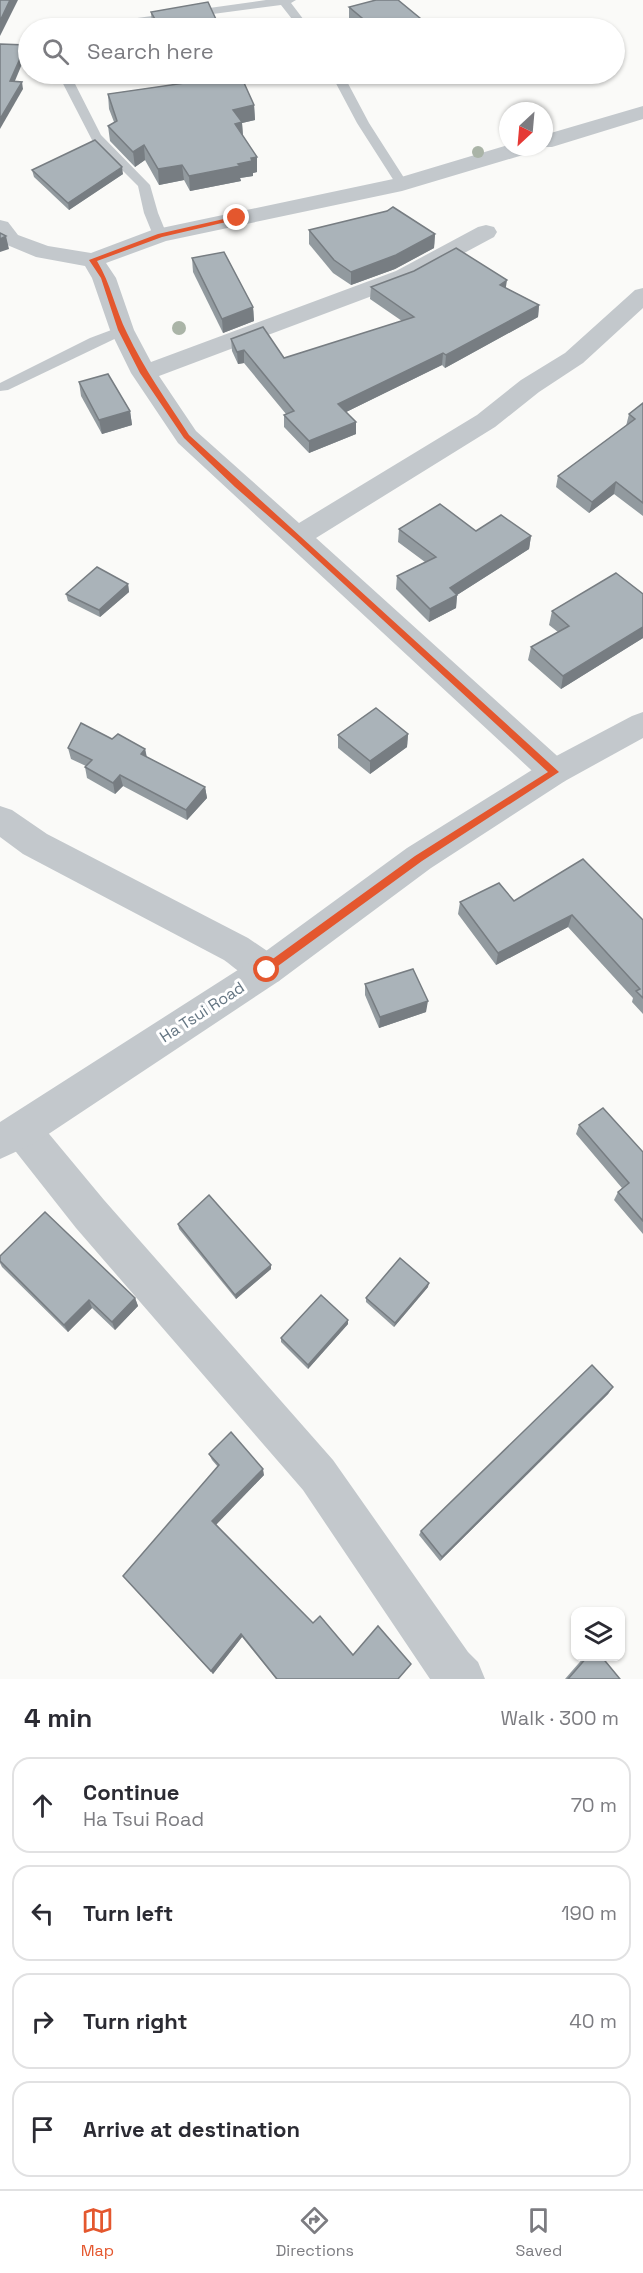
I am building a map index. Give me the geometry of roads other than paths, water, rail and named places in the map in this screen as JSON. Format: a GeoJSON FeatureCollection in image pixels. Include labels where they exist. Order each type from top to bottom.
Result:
{"type":"FeatureCollection","features":[{"type":"Feature","properties":{"kind":"street"},"geometry":{"type":"LineString","coordinates":[[553,139],[643,112]]}},
{"type":"Feature","properties":{"kind":"street"},"geometry":{"type":"LineString","coordinates":[[0,227],[10,240],[44,252],[93,260],[160,235],[402,183],[499,155]]}},
{"type":"Feature","properties":{"kind":"street"},"geometry":{"type":"LineString","coordinates":[[144,373],[404,276],[486,232]]}},
{"type":"Feature","properties":{"kind":"street"},"geometry":{"type":"LineString","coordinates":[[93,260],[104,278],[122,330],[144,373],[187,436],[237,485],[297,536],[554,772]]}},
{"type":"Feature","properties":{"kind":"street"},"geometry":{"type":"LineString","coordinates":[[297,536],[486,421],[530,386],[574,358],[643,295]]}},
{"type":"Feature","properties":{"kind":"street","name":"Ha Tsui Road"},"geometry":{"type":"LineString","coordinates":[[11,1135],[267,970],[419,858],[554,772],[643,724]]}},
{"type":"Feature","properties":{"kind":"street"},"geometry":{"type":"LineString","coordinates":[[0,819],[35,844],[236,949],[267,970]]}},
{"type":"Feature","properties":{"kind":"street"},"geometry":{"type":"LineString","coordinates":[[11,1135],[90,1214],[318,1475],[451,1669],[461,1679]]}},
{"type":"Feature","properties":{"kind":"lane"},"geometry":{"type":"LineString","coordinates":[[199,0],[203,13]]}},
{"type":"Feature","properties":{"kind":"lane"},"geometry":{"type":"LineString","coordinates":[[164,18],[287,1],[298,18]]}},
{"type":"Feature","properties":{"kind":"lane"},"geometry":{"type":"LineString","coordinates":[[69,84],[96,137],[144,185],[151,213],[160,235]]}},
{"type":"Feature","properties":{"kind":"lane"},"geometry":{"type":"LineString","coordinates":[[342,84],[363,123],[402,183]]}},
{"type":"Feature","properties":{"kind":"lane"},"geometry":{"type":"LineString","coordinates":[[3,387],[122,330]]}}]}
